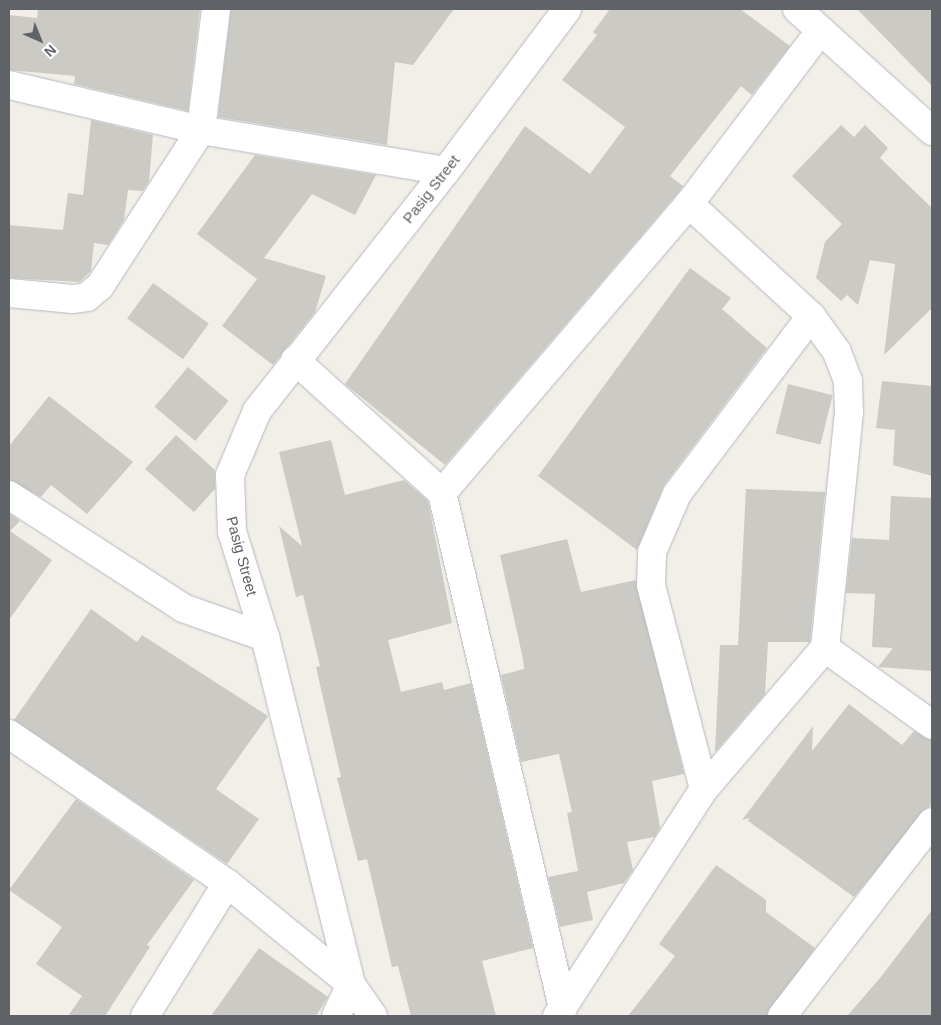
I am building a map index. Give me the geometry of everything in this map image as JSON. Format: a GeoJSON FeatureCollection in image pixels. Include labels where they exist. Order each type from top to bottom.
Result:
{"type":"FeatureCollection","features":[{"type":"Feature","properties":{"kind":"street"},"geometry":{"type":"LineString","coordinates":[[9,293],[73,299],[87,297],[100,286],[201,130],[216,9]]}},
{"type":"Feature","properties":{"kind":"street","name":"Pasig Street"},"geometry":{"type":"LineString","coordinates":[[373,1016],[351,984],[265,637],[232,532],[230,475],[257,410],[446,171],[567,9]]}},
{"type":"Feature","properties":{"kind":"street"},"geometry":{"type":"LineString","coordinates":[[797,9],[932,131]]}},
{"type":"Feature","properties":{"kind":"street"},"geometry":{"type":"LineString","coordinates":[[442,493],[689,204],[821,30]]}},
{"type":"Feature","properties":{"kind":"street"},"geometry":{"type":"LineString","coordinates":[[9,85],[201,130],[446,171]]}},
{"type":"Feature","properties":{"kind":"street"},"geometry":{"type":"LineString","coordinates":[[560,1012],[704,789],[825,648],[850,412],[848,381],[837,352],[811,316],[689,204]]}},
{"type":"Feature","properties":{"kind":"street"},"geometry":{"type":"LineString","coordinates":[[704,789],[651,586],[652,552],[676,494],[811,316]]}},
{"type":"Feature","properties":{"kind":"street"},"geometry":{"type":"LineString","coordinates":[[295,360],[442,493],[560,1012]]}},
{"type":"Feature","properties":{"kind":"street"},"geometry":{"type":"LineString","coordinates":[[9,495],[183,608],[265,637]]}},
{"type":"Feature","properties":{"kind":"street"},"geometry":{"type":"LineString","coordinates":[[825,648],[932,725]]}},
{"type":"Feature","properties":{"kind":"street"},"geometry":{"type":"LineString","coordinates":[[9,734],[227,883],[351,984],[336,1016]]}},
{"type":"Feature","properties":{"kind":"street"},"geometry":{"type":"LineString","coordinates":[[782,1016],[932,822]]}},
{"type":"Feature","properties":{"kind":"street"},"geometry":{"type":"LineString","coordinates":[[145,1016],[227,883]]}},
{"type":"Feature","properties":{"kind":"building"},"geometry":{"type":"Polygon","coordinates":[[[38,9],[200,9],[188,111],[74,84],[75,76],[9,70],[9,15],[37,18],[38,9]]]}},
{"type":"Feature","properties":{"kind":"building"},"geometry":{"type":"Polygon","coordinates":[[[231,9],[454,9],[413,65],[395,62],[387,145],[218,117],[231,9]]]}},
{"type":"Feature","properties":{"kind":"building"},"geometry":{"type":"Polygon","coordinates":[[[610,9],[740,9],[790,46],[752,95],[741,86],[670,176],[683,186],[677,194],[445,465],[345,384],[525,126],[590,174],[625,127],[562,80],[597,35],[593,32],[610,9]]]}},
{"type":"Feature","properties":{"kind":"building"},"geometry":{"type":"Polygon","coordinates":[[[857,9],[932,9],[932,86],[857,9]]]}},
{"type":"Feature","properties":{"kind":"building"},"geometry":{"type":"Polygon","coordinates":[[[91,120],[153,135],[149,181],[143,191],[128,190],[124,220],[108,245],[94,243],[91,271],[80,282],[9,278],[9,225],[63,230],[68,193],[83,195],[91,120]]]}},
{"type":"Feature","properties":{"kind":"building"},"geometry":{"type":"Polygon","coordinates":[[[841,125],[854,137],[865,125],[888,148],[880,158],[932,208],[932,308],[884,355],[895,264],[870,260],[858,305],[847,295],[841,301],[816,278],[825,242],[842,224],[792,176],[841,125]]]}},
{"type":"Feature","properties":{"kind":"building"},"geometry":{"type":"Polygon","coordinates":[[[255,155],[376,175],[355,215],[312,194],[264,258],[326,276],[315,312],[273,365],[222,326],[257,279],[197,234],[255,155]]]}},
{"type":"Feature","properties":{"kind":"building"},"geometry":{"type":"Polygon","coordinates":[[[690,268],[731,298],[722,309],[767,348],[664,485],[637,550],[538,476],[690,268]]]}},
{"type":"Feature","properties":{"kind":"building"},"geometry":{"type":"Polygon","coordinates":[[[153,283],[209,324],[183,359],[127,319],[153,283]]]}},
{"type":"Feature","properties":{"kind":"building"},"geometry":{"type":"Polygon","coordinates":[[[188,367],[229,401],[195,441],[155,407],[188,367]]]}},
{"type":"Feature","properties":{"kind":"building"},"geometry":{"type":"Polygon","coordinates":[[[882,381],[932,386],[932,476],[893,465],[895,430],[876,428],[882,381]]]}},
{"type":"Feature","properties":{"kind":"building"},"geometry":{"type":"Polygon","coordinates":[[[788,384],[833,395],[820,445],[776,433],[788,384]]]}},
{"type":"Feature","properties":{"kind":"building"},"geometry":{"type":"Polygon","coordinates":[[[49,396],[133,462],[87,514],[51,485],[41,497],[9,480],[9,446],[49,396]]]}},
{"type":"Feature","properties":{"kind":"building"},"geometry":{"type":"Polygon","coordinates":[[[176,435],[215,470],[215,489],[194,512],[145,469],[176,435]]]}},
{"type":"Feature","properties":{"kind":"building"},"geometry":{"type":"Polygon","coordinates":[[[331,440],[345,495],[404,480],[428,501],[452,623],[388,640],[401,692],[442,682],[444,690],[471,683],[533,948],[482,961],[496,1016],[411,1016],[398,966],[392,967],[367,859],[358,861],[337,778],[341,777],[316,667],[320,666],[303,595],[296,597],[279,526],[302,546],[279,452],[331,440]]]}},
{"type":"Feature","properties":{"kind":"building"},"geometry":{"type":"Polygon","coordinates":[[[746,489],[825,492],[810,642],[768,642],[765,694],[715,752],[720,645],[738,645],[746,489]]]}},
{"type":"Feature","properties":{"kind":"building"},"geometry":{"type":"Polygon","coordinates":[[[891,496],[932,498],[932,671],[878,667],[893,648],[872,647],[875,594],[846,593],[852,538],[889,540],[891,496]]]}},
{"type":"Feature","properties":{"kind":"building"},"geometry":{"type":"Polygon","coordinates":[[[9,513],[20,521],[10,531],[52,560],[9,620],[9,513]]]}},
{"type":"Feature","properties":{"kind":"building"},"geometry":{"type":"Polygon","coordinates":[[[567,539],[581,592],[636,580],[684,774],[652,781],[660,827],[655,837],[627,842],[633,870],[624,883],[587,892],[593,920],[560,927],[548,877],[578,871],[567,813],[572,812],[559,754],[521,762],[501,675],[524,669],[523,659],[500,555],[567,539]]]}},
{"type":"Feature","properties":{"kind":"building"},"geometry":{"type":"Polygon","coordinates":[[[91,609],[137,642],[142,635],[268,716],[216,789],[259,819],[227,864],[14,720],[91,609]]]}},
{"type":"Feature","properties":{"kind":"building"},"geometry":{"type":"Polygon","coordinates":[[[849,704],[902,745],[914,731],[932,740],[932,803],[854,897],[748,821],[750,818],[742,820],[813,726],[812,751],[849,704]]]}},
{"type":"Feature","properties":{"kind":"building"},"geometry":{"type":"Polygon","coordinates":[[[76,799],[194,880],[147,945],[150,947],[105,1016],[68,1016],[82,996],[36,964],[62,927],[9,890],[76,799]]]}},
{"type":"Feature","properties":{"kind":"building"},"geometry":{"type":"Polygon","coordinates":[[[716,865],[766,900],[766,912],[815,948],[767,1016],[628,1016],[675,956],[659,944],[716,865]]]}},
{"type":"Feature","properties":{"kind":"building"},"geometry":{"type":"Polygon","coordinates":[[[932,910],[932,1016],[847,1016],[880,978],[932,910]]]}},
{"type":"Feature","properties":{"kind":"building"},"geometry":{"type":"Polygon","coordinates":[[[259,948],[328,997],[316,1016],[211,1016],[259,948]]]}}]}
